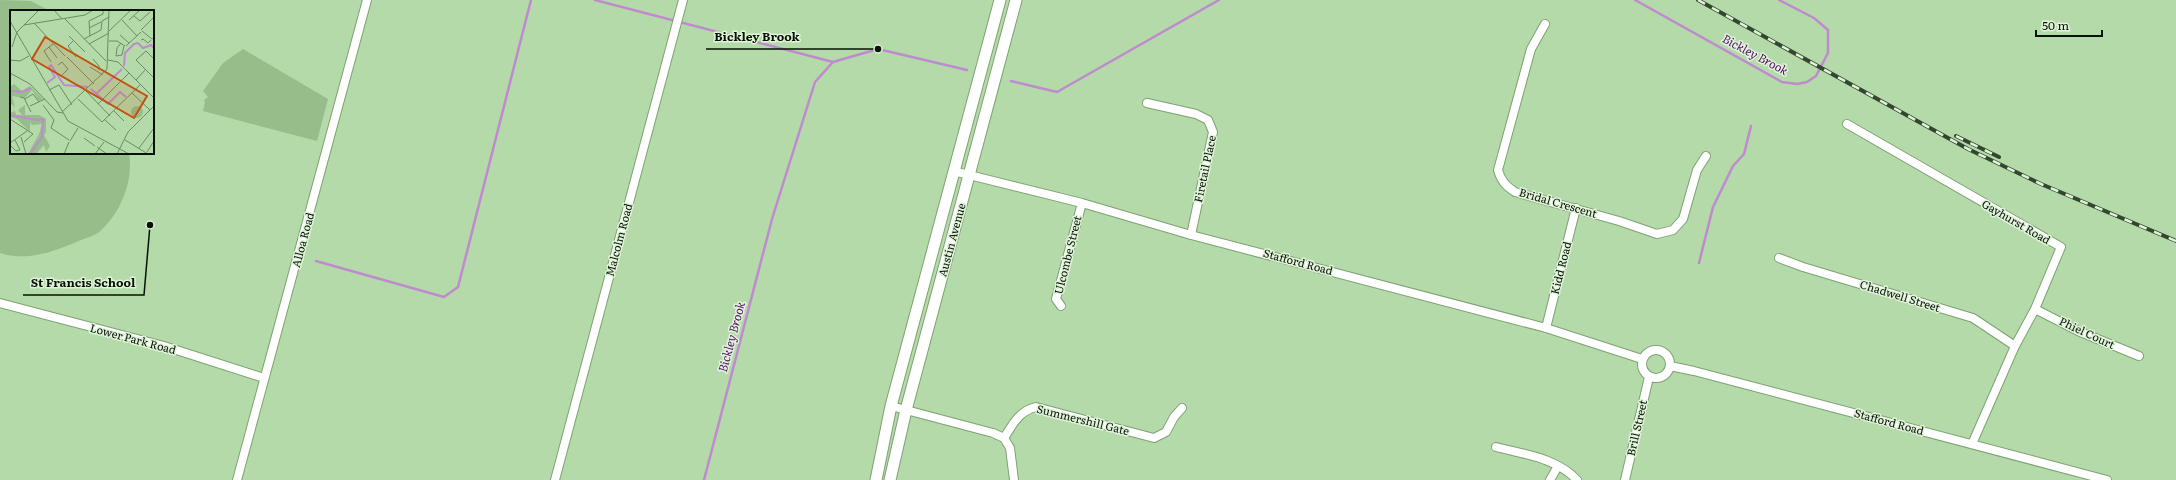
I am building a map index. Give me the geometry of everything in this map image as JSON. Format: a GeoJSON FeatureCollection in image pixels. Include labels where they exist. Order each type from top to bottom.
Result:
{"type":"FeatureCollection","features":[{"type":"Feature","properties":{"kind":"main road","name":"Austin Avenue"},"geometry":{"type":"LineString","coordinates":[[876,480],[891,406],[1000,0]]}},
{"type":"Feature","properties":{"kind":"main road","name":"Austin Avenue"},"geometry":{"type":"LineString","coordinates":[[890,480],[906,410],[1016,0]]}},
{"type":"Feature","properties":{"kind":"street","name":"Alloa Road"},"geometry":{"type":"LineString","coordinates":[[237,480],[367,0]]}},
{"type":"Feature","properties":{"kind":"street","name":"Malcolm Road"},"geometry":{"type":"LineString","coordinates":[[555,480],[684,0]]}},
{"type":"Feature","properties":{"kind":"street","name":"Bridal Crescent"},"geometry":{"type":"LineString","coordinates":[[1545,24],[1531,49],[1498,170],[1500,179],[1506,186],[1515,192],[1576,208],[1657,234],[1673,230],[1683,219],[1696,170],[1706,156]]}},
{"type":"Feature","properties":{"kind":"street","name":"Firetail Place"},"geometry":{"type":"LineString","coordinates":[[1147,103],[1196,114],[1208,120],[1213,132],[1191,234]]}},
{"type":"Feature","properties":{"kind":"street","name":"Gayhurst Road"},"geometry":{"type":"LineString","coordinates":[[1846,124],[2061,247],[2036,308],[2015,346],[1972,444]]}},
{"type":"Feature","properties":{"kind":"street","name":"Stafford Road"},"geometry":{"type":"LineString","coordinates":[[953,171],[1082,203],[1191,234],[1546,328],[1642,359]]}},
{"type":"Feature","properties":{"kind":"street","name":"Ulcombe Street"},"geometry":{"type":"LineString","coordinates":[[1061,306],[1056,299],[1082,203]]}},
{"type":"Feature","properties":{"kind":"street","name":"Kidd Road"},"geometry":{"type":"LineString","coordinates":[[1546,328],[1576,208]]}},
{"type":"Feature","properties":{"kind":"street","name":"Chadwell Street"},"geometry":{"type":"LineString","coordinates":[[1779,258],[1803,267],[1973,318],[2015,346]]}},
{"type":"Feature","properties":{"kind":"street","name":"Lower Park Road"},"geometry":{"type":"LineString","coordinates":[[0,303],[164,346],[264,378]]}},
{"type":"Feature","properties":{"kind":"street","name":"Phiel Court"},"geometry":{"type":"LineString","coordinates":[[2036,308],[2078,331],[2139,356]]}},
{"type":"Feature","properties":{"kind":"street"},"geometry":{"type":"LineString","coordinates":[[1657,350],[1667,354],[1670,366],[1667,373],[1662,377],[1649,377],[1642,369],[1642,359],[1648,352],[1657,350]]}},
{"type":"Feature","properties":{"kind":"street","name":"Stafford Road"},"geometry":{"type":"LineString","coordinates":[[1670,366],[1694,371],[2107,480]]}},
{"type":"Feature","properties":{"kind":"street","name":"Brill Street"},"geometry":{"type":"LineString","coordinates":[[1626,480],[1649,377]]}},
{"type":"Feature","properties":{"kind":"street"},"geometry":{"type":"LineString","coordinates":[[891,406],[993,432],[1004,438],[1010,448],[1014,480]]}},
{"type":"Feature","properties":{"kind":"street","name":"Summershill Gate"},"geometry":{"type":"LineString","coordinates":[[1004,438],[1018,415],[1026,409],[1036,407],[1154,438],[1166,432],[1174,417],[1182,408]]}},
{"type":"Feature","properties":{"kind":"street"},"geometry":{"type":"LineString","coordinates":[[1496,447],[1536,457],[1558,466],[1571,474],[1577,480]]}},
{"type":"Feature","properties":{"kind":"street"},"geometry":{"type":"LineString","coordinates":[[1550,480],[1558,466]]}},
{"type":"Feature","properties":{"kind":"green space"},"geometry":{"type":"Polygon","coordinates":[[[0,0],[31,1],[48,10],[10,10],[10,154],[129,154],[129,175],[124,197],[119,207],[106,226],[98,233],[62,248],[41,254],[21,256],[0,253],[0,0]]]}},
{"type":"Feature","properties":{"kind":"green space"},"geometry":{"type":"Polygon","coordinates":[[[243,49],[328,99],[317,141],[203,111],[204,100],[208,97],[203,91],[223,63],[243,49]]]}},
{"type":"Feature","properties":{"kind":"waterway"},"geometry":{"type":"LineString","coordinates":[[316,261],[444,297],[458,287],[531,0]]}},
{"type":"Feature","properties":{"kind":"waterway"},"geometry":{"type":"LineString","coordinates":[[595,0],[833,62]]}},
{"type":"Feature","properties":{"kind":"waterway","name":"Bickley Brook"},"geometry":{"type":"LineString","coordinates":[[1011,81],[1057,92],[1219,0]]}},
{"type":"Feature","properties":{"kind":"waterway","name":"Bickley Brook"},"geometry":{"type":"LineString","coordinates":[[1635,0],[1782,82],[1797,84],[1807,82],[1816,76],[1828,53],[1828,30],[1814,18],[1779,0]]}},
{"type":"Feature","properties":{"kind":"waterway","name":"Bickley Brook"},"geometry":{"type":"LineString","coordinates":[[704,480],[772,219],[815,82],[833,62],[878,49],[967,70]]}},
{"type":"Feature","properties":{"kind":"waterway"},"geometry":{"type":"LineString","coordinates":[[1699,263],[1713,207],[1733,166],[1744,154],[1751,126]]}},
{"type":"Feature","properties":{"kind":"railway"},"geometry":{"type":"LineString","coordinates":[[1698,0],[1968,149],[2041,184],[2176,241]]}},
{"type":"Feature","properties":{"kind":"railway"},"geometry":{"type":"LineString","coordinates":[[1956,136],[1999,157]]}},
{"type":"Feature","properties":{"kind":"place","name":"Bickley Brook"},"geometry":{"type":"Point","coordinates":[878,49]}},
{"type":"Feature","properties":{"kind":"place","name":"St Francis School"},"geometry":{"type":"Point","coordinates":[150,225]}}]}
